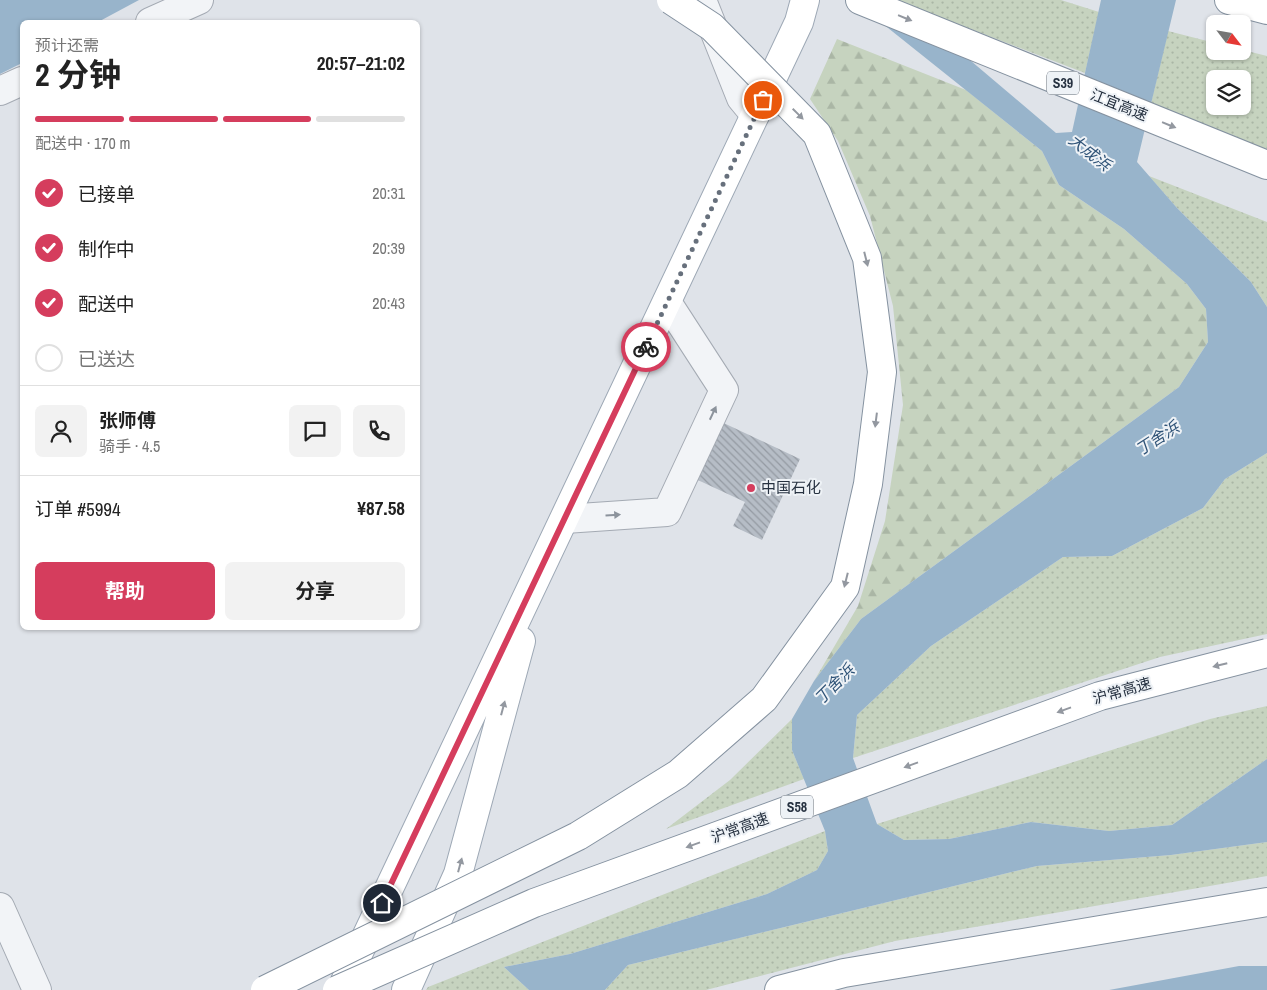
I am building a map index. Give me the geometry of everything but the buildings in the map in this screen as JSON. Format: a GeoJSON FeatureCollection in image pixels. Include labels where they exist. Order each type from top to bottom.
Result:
{"type":"FeatureCollection","features":[{"type":"Feature","properties":{"kind":"main road"},"geometry":{"type":"LineString","coordinates":[[265,990],[578,836],[678,774],[764,699],[844,587],[868,484],[882,372],[867,258],[817,134],[712,27],[671,0]]}},
{"type":"Feature","properties":{"kind":"main road"},"geometry":{"type":"LineString","coordinates":[[341,990],[799,22],[804,0]]}},
{"type":"Feature","properties":{"kind":"main road","name":"江宜高速"},"geometry":{"type":"LineString","coordinates":[[860,0],[1267,165]]}},
{"type":"Feature","properties":{"kind":"main road"},"geometry":{"type":"LineString","coordinates":[[1229,0],[1267,10]]}},
{"type":"Feature","properties":{"kind":"main road"},"geometry":{"type":"LineString","coordinates":[[1238,0],[1267,6]]}},
{"type":"Feature","properties":{"kind":"main road"},"geometry":{"type":"LineString","coordinates":[[406,990],[458,874],[539,573]]}},
{"type":"Feature","properties":{"kind":"main road","name":"沪常高速"},"geometry":{"type":"LineString","coordinates":[[337,990],[534,903],[1100,696],[1267,653]]}},
{"type":"Feature","properties":{"kind":"main road"},"geometry":{"type":"LineString","coordinates":[[779,990],[844,973],[1267,902]]}},
{"type":"Feature","properties":{"kind":"main road"},"geometry":{"type":"LineString","coordinates":[[844,973],[1267,919]]}},
{"type":"Feature","properties":{"kind":"street"},"geometry":{"type":"LineString","coordinates":[[154,20],[199,0]]}},
{"type":"Feature","properties":{"kind":"street"},"geometry":{"type":"LineString","coordinates":[[702,0],[740,98],[755,115]]}},
{"type":"Feature","properties":{"kind":"street"},"geometry":{"type":"LineString","coordinates":[[0,91],[20,82]]}},
{"type":"Feature","properties":{"kind":"street"},"geometry":{"type":"LineString","coordinates":[[565,519],[667,512],[724,390],[667,302]]}},
{"type":"Feature","properties":{"kind":"street"},"geometry":{"type":"LineString","coordinates":[[0,907],[37,990]]}},
{"type":"Feature","properties":{"kind":"green space"},"geometry":{"type":"Polygon","coordinates":[[[899,0],[1061,0],[1099,12],[1085,73],[899,0]]]}},
{"type":"Feature","properties":{"kind":"green space"},"geometry":{"type":"Polygon","coordinates":[[[1168,31],[1206,41],[1206,60],[1251,60],[1251,52],[1267,56],[1267,152],[1151,103],[1168,31]]]}},
{"type":"Feature","properties":{"kind":"green space"},"geometry":{"type":"Polygon","coordinates":[[[837,39],[966,90],[1042,151],[1059,185],[1124,229],[1187,284],[1206,309],[1208,342],[1179,387],[861,619],[814,681],[858,606],[885,521],[903,405],[893,306],[870,216],[838,141],[810,99],[837,39]]]}},
{"type":"Feature","properties":{"kind":"green space"},"geometry":{"type":"Polygon","coordinates":[[[1149,176],[1267,222],[1267,307],[1251,282],[1177,208],[1149,176]]]}},
{"type":"Feature","properties":{"kind":"green space"},"geometry":{"type":"Polygon","coordinates":[[[1267,453],[1267,634],[1160,657],[853,758],[857,715],[931,646],[1063,557],[1112,556],[1203,508],[1225,479],[1267,453]]]}},
{"type":"Feature","properties":{"kind":"green space"},"geometry":{"type":"Polygon","coordinates":[[[1267,706],[1267,759],[1172,825],[1109,831],[1031,822],[949,839],[904,840],[877,824],[1210,719],[1267,706]]]}},
{"type":"Feature","properties":{"kind":"green space"},"geometry":{"type":"Polygon","coordinates":[[[792,719],[792,750],[804,779],[666,829],[730,780],[792,719]]]}},
{"type":"Feature","properties":{"kind":"green space"},"geometry":{"type":"Polygon","coordinates":[[[825,831],[828,851],[817,870],[767,894],[570,954],[504,967],[529,990],[426,990],[428,987],[825,831]]]}},
{"type":"Feature","properties":{"kind":"green space"},"geometry":{"type":"Polygon","coordinates":[[[1267,842],[1267,876],[895,941],[706,990],[605,990],[628,965],[1037,866],[1171,855],[1267,842]]]}},
{"type":"Feature","properties":{"kind":"water"},"geometry":{"type":"Polygon","coordinates":[[[0,0],[139,0],[102,20],[20,20],[20,64],[0,74],[0,0]]]}},
{"type":"Feature","properties":{"kind":"water"},"geometry":{"type":"Polygon","coordinates":[[[853,0],[899,0],[1056,133],[1072,132],[1101,0],[1176,0],[1137,162],[1177,208],[1251,282],[1267,307],[1267,453],[1225,479],[1203,508],[1112,556],[1063,557],[931,646],[857,715],[853,758],[877,824],[904,840],[949,839],[1031,822],[1109,831],[1172,825],[1267,759],[1267,842],[1171,855],[1037,866],[628,965],[605,990],[529,990],[504,967],[570,954],[767,894],[817,870],[828,851],[825,831],[792,750],[792,719],[814,681],[861,619],[1179,387],[1208,342],[1206,309],[1187,284],[1124,229],[1059,185],[1042,151],[853,0]]]}},
{"type":"Feature","properties":{"kind":"water"},"geometry":{"type":"Polygon","coordinates":[[[1239,966],[1267,966],[1267,990],[1109,990],[1239,966]]]}},
{"type":"Feature","properties":{"kind":"way so far"},"geometry":{"type":"LineString","coordinates":[[646,347],[763,100]]}},
{"type":"Feature","properties":{"kind":"place","name":"中国石化"},"geometry":{"type":"Point","coordinates":[751,488]}},
{"type":"Feature","properties":{"kind":"route"},"geometry":{"type":"LineString","coordinates":[[382,903],[646,347]]}},
{"type":"Feature","properties":{"kind":"water label","name":"大成浜"},"geometry":{"type":"Point","coordinates":[1090,152]}},
{"type":"Feature","properties":{"kind":"water label","name":"丁舍浜"},"geometry":{"type":"Point","coordinates":[1157,438]}},
{"type":"Feature","properties":{"kind":"water label","name":"丁舍浜"},"geometry":{"type":"Point","coordinates":[834,684]}}]}
